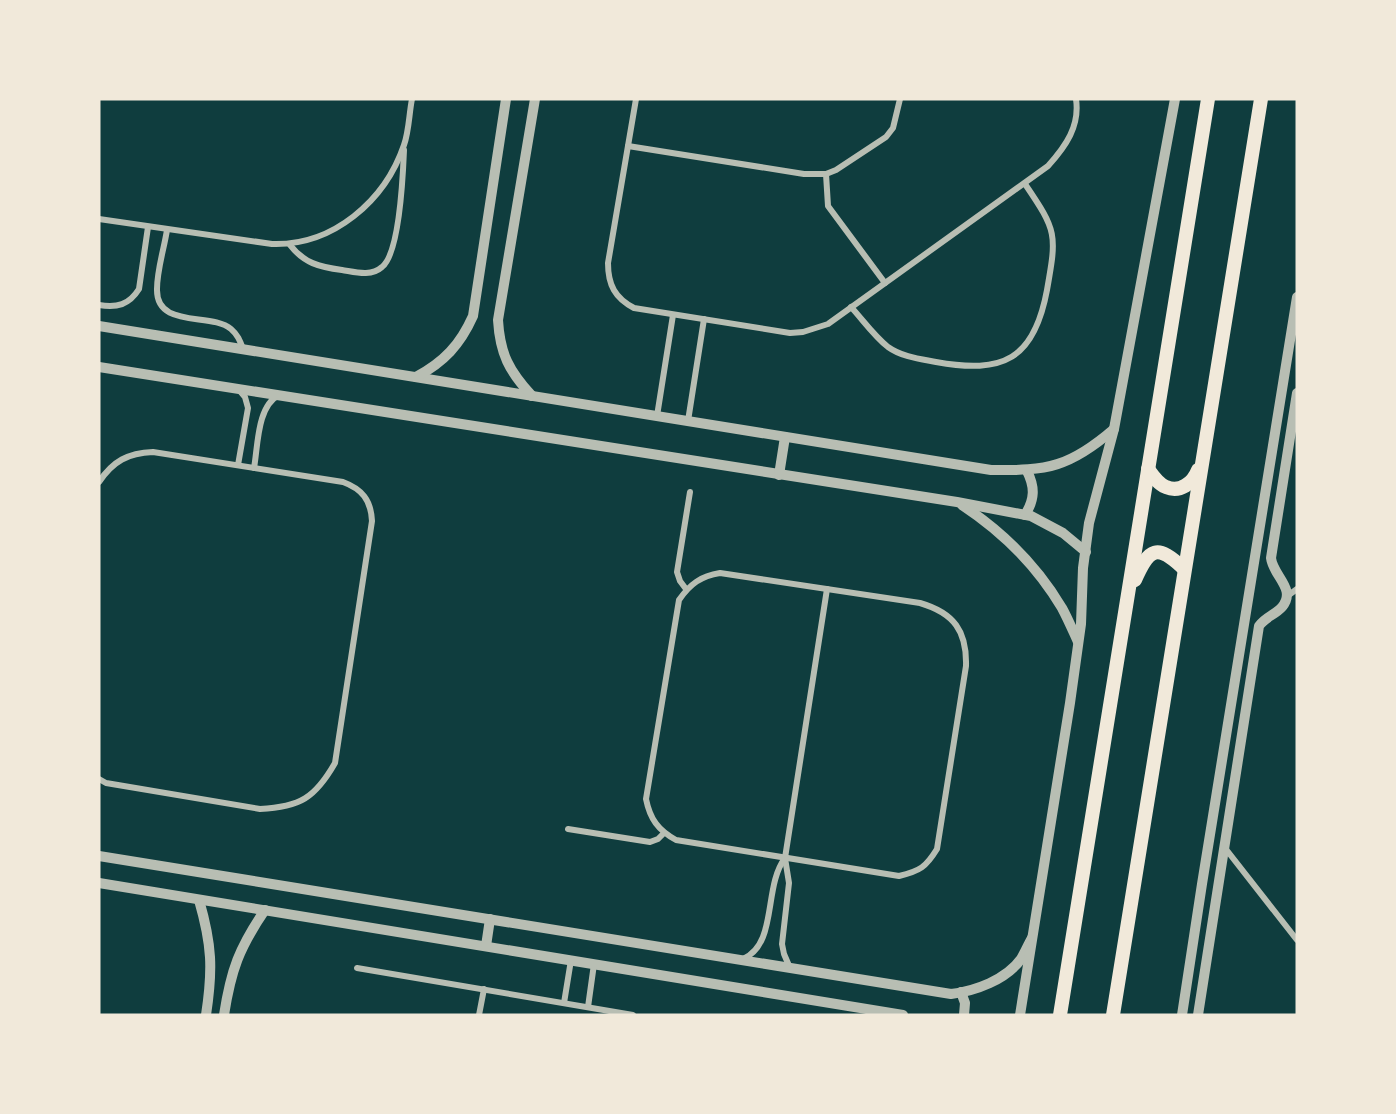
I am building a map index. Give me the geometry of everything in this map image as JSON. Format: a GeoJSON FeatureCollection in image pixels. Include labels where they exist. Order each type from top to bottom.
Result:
{"type":"FeatureCollection","features":[{"type":"Feature","properties":{"kind":"main road"},"geometry":{"type":"LineString","coordinates":[[1060,1015],[1208,99]]}},
{"type":"Feature","properties":{"kind":"main road"},"geometry":{"type":"LineString","coordinates":[[1113,1015],[1261,99]]}},
{"type":"Feature","properties":{"kind":"main road"},"geometry":{"type":"LineString","coordinates":[[1148,469],[1165,487],[1177,489],[1188,485],[1196,477],[1203,454]]}},
{"type":"Feature","properties":{"kind":"main road"},"geometry":{"type":"LineString","coordinates":[[1128,594],[1144,559],[1151,554],[1159,552],[1167,554],[1184,569]]}},
{"type":"Feature","properties":{"kind":"street"},"geometry":{"type":"LineString","coordinates":[[290,244],[302,259],[319,267],[363,273],[382,268],[392,251],[402,194],[405,143],[412,99]]}},
{"type":"Feature","properties":{"kind":"street"},"geometry":{"type":"LineString","coordinates":[[416,377],[435,367],[451,353],[464,335],[472,316],[506,99]]}},
{"type":"Feature","properties":{"kind":"street"},"geometry":{"type":"LineString","coordinates":[[532,396],[517,380],[506,362],[500,341],[498,320],[535,99]]}},
{"type":"Feature","properties":{"kind":"street"},"geometry":{"type":"LineString","coordinates":[[636,99],[608,264],[608,277],[613,291],[622,301],[634,308],[790,333],[803,332],[828,324],[1048,166],[1066,144],[1076,120],[1076,99]]}},
{"type":"Feature","properties":{"kind":"street"},"geometry":{"type":"LineString","coordinates":[[628,146],[804,174],[826,174],[836,170],[886,136],[893,128],[900,99]]}},
{"type":"Feature","properties":{"kind":"street"},"geometry":{"type":"LineString","coordinates":[[1020,1015],[1070,704],[1091,513],[1114,429],[1175,99]]}},
{"type":"Feature","properties":{"kind":"street"},"geometry":{"type":"LineString","coordinates":[[99,219],[262,243],[290,244],[311,239],[352,219],[369,204],[395,167],[405,143]]}},
{"type":"Feature","properties":{"kind":"street"},"geometry":{"type":"LineString","coordinates":[[826,174],[828,206],[885,283]]}},
{"type":"Feature","properties":{"kind":"street"},"geometry":{"type":"LineString","coordinates":[[851,307],[881,341],[908,356],[976,367],[993,365],[1021,350],[1032,338],[1039,323],[1052,263],[1054,240],[1052,227],[1046,215],[1024,184]]}},
{"type":"Feature","properties":{"kind":"street"},"geometry":{"type":"LineString","coordinates":[[99,305],[117,307],[126,304],[134,297],[139,289],[148,227]]}},
{"type":"Feature","properties":{"kind":"street"},"geometry":{"type":"LineString","coordinates":[[167,230],[157,290],[159,300],[173,315],[219,323],[230,328],[239,337],[243,349]]}},
{"type":"Feature","properties":{"kind":"street"},"geometry":{"type":"LineString","coordinates":[[1182,1015],[1247,608],[1293,348],[1297,297]]}},
{"type":"Feature","properties":{"kind":"street"},"geometry":{"type":"LineString","coordinates":[[657,416],[673,315]]}},
{"type":"Feature","properties":{"kind":"street"},"geometry":{"type":"LineString","coordinates":[[688,421],[704,320]]}},
{"type":"Feature","properties":{"kind":"street"},"geometry":{"type":"LineString","coordinates":[[99,326],[991,470],[1027,471],[1047,468],[1091,448],[1114,429]]}},
{"type":"Feature","properties":{"kind":"street"},"geometry":{"type":"LineString","coordinates":[[99,367],[957,502],[1025,515],[1063,533],[1086,552]]}},
{"type":"Feature","properties":{"kind":"street"},"geometry":{"type":"LineString","coordinates":[[237,388],[245,397],[248,408],[238,465]]}},
{"type":"Feature","properties":{"kind":"street"},"geometry":{"type":"LineString","coordinates":[[1198,1015],[1259,626],[1269,615],[1283,606],[1286,597],[1285,584],[1272,567],[1271,558],[1297,393]]}},
{"type":"Feature","properties":{"kind":"street"},"geometry":{"type":"LineString","coordinates":[[254,468],[264,411],[270,401],[280,395]]}},
{"type":"Feature","properties":{"kind":"street"},"geometry":{"type":"LineString","coordinates":[[779,475],[785,437]]}},
{"type":"Feature","properties":{"kind":"street"},"geometry":{"type":"LineString","coordinates":[[99,482],[108,468],[122,459],[137,453],[153,452],[343,482],[355,487],[365,496],[371,507],[372,520],[335,763],[323,783],[315,791],[306,799],[284,808],[260,809],[106,783],[99,779]]}},
{"type":"Feature","properties":{"kind":"street"},"geometry":{"type":"LineString","coordinates":[[1025,515],[1032,505],[1034,493],[1027,471]]}},
{"type":"Feature","properties":{"kind":"street"},"geometry":{"type":"LineString","coordinates":[[686,589],[677,572],[690,492]]}},
{"type":"Feature","properties":{"kind":"street"},"geometry":{"type":"LineString","coordinates":[[957,502],[992,526],[1023,555],[1061,606],[1078,642]]}},
{"type":"Feature","properties":{"kind":"street"},"geometry":{"type":"LineString","coordinates":[[1253,574],[1264,569],[1276,574]]}},
{"type":"Feature","properties":{"kind":"street"},"geometry":{"type":"LineString","coordinates":[[720,573],[920,603],[937,608],[951,618],[961,633],[967,649],[963,689],[937,849],[928,862],[915,872],[899,876],[676,840],[664,834],[655,824],[646,799],[680,600],[686,589],[701,578],[720,573]]}},
{"type":"Feature","properties":{"kind":"street"},"geometry":{"type":"LineString","coordinates":[[790,968],[782,945],[789,883],[785,858],[827,589]]}},
{"type":"Feature","properties":{"kind":"street"},"geometry":{"type":"LineString","coordinates":[[1286,597],[1297,589]]}},
{"type":"Feature","properties":{"kind":"street"},"geometry":{"type":"LineString","coordinates":[[1247,608],[1257,616],[1269,615]]}},
{"type":"Feature","properties":{"kind":"street"},"geometry":{"type":"LineString","coordinates":[[568,829],[650,842],[664,834]]}},
{"type":"Feature","properties":{"kind":"street"},"geometry":{"type":"LineString","coordinates":[[1224,847],[1297,940]]}},
{"type":"Feature","properties":{"kind":"street"},"geometry":{"type":"LineString","coordinates":[[99,856],[951,993],[979,988],[1003,976],[1020,960],[1032,938]]}},
{"type":"Feature","properties":{"kind":"street"},"geometry":{"type":"LineString","coordinates":[[742,960],[755,952],[763,940],[774,878],[785,858]]}},
{"type":"Feature","properties":{"kind":"street"},"geometry":{"type":"LineString","coordinates":[[99,883],[903,1015]]}},
{"type":"Feature","properties":{"kind":"street"},"geometry":{"type":"LineString","coordinates":[[1202,884],[1218,886]]}},
{"type":"Feature","properties":{"kind":"street"},"geometry":{"type":"LineString","coordinates":[[199,900],[212,957],[212,976],[206,1015]]}},
{"type":"Feature","properties":{"kind":"street"},"geometry":{"type":"LineString","coordinates":[[224,1015],[235,961],[265,910]]}},
{"type":"Feature","properties":{"kind":"street"},"geometry":{"type":"LineString","coordinates":[[486,946],[490,919]]}},
{"type":"Feature","properties":{"kind":"street"},"geometry":{"type":"LineString","coordinates":[[564,1003],[571,960]]}},
{"type":"Feature","properties":{"kind":"street"},"geometry":{"type":"LineString","coordinates":[[588,1007],[594,964]]}},
{"type":"Feature","properties":{"kind":"street"},"geometry":{"type":"LineString","coordinates":[[357,968],[633,1015]]}},
{"type":"Feature","properties":{"kind":"street"},"geometry":{"type":"LineString","coordinates":[[479,1015],[484,990]]}},
{"type":"Feature","properties":{"kind":"street"},"geometry":{"type":"LineString","coordinates":[[962,992],[965,1003],[964,1015]]}}]}
